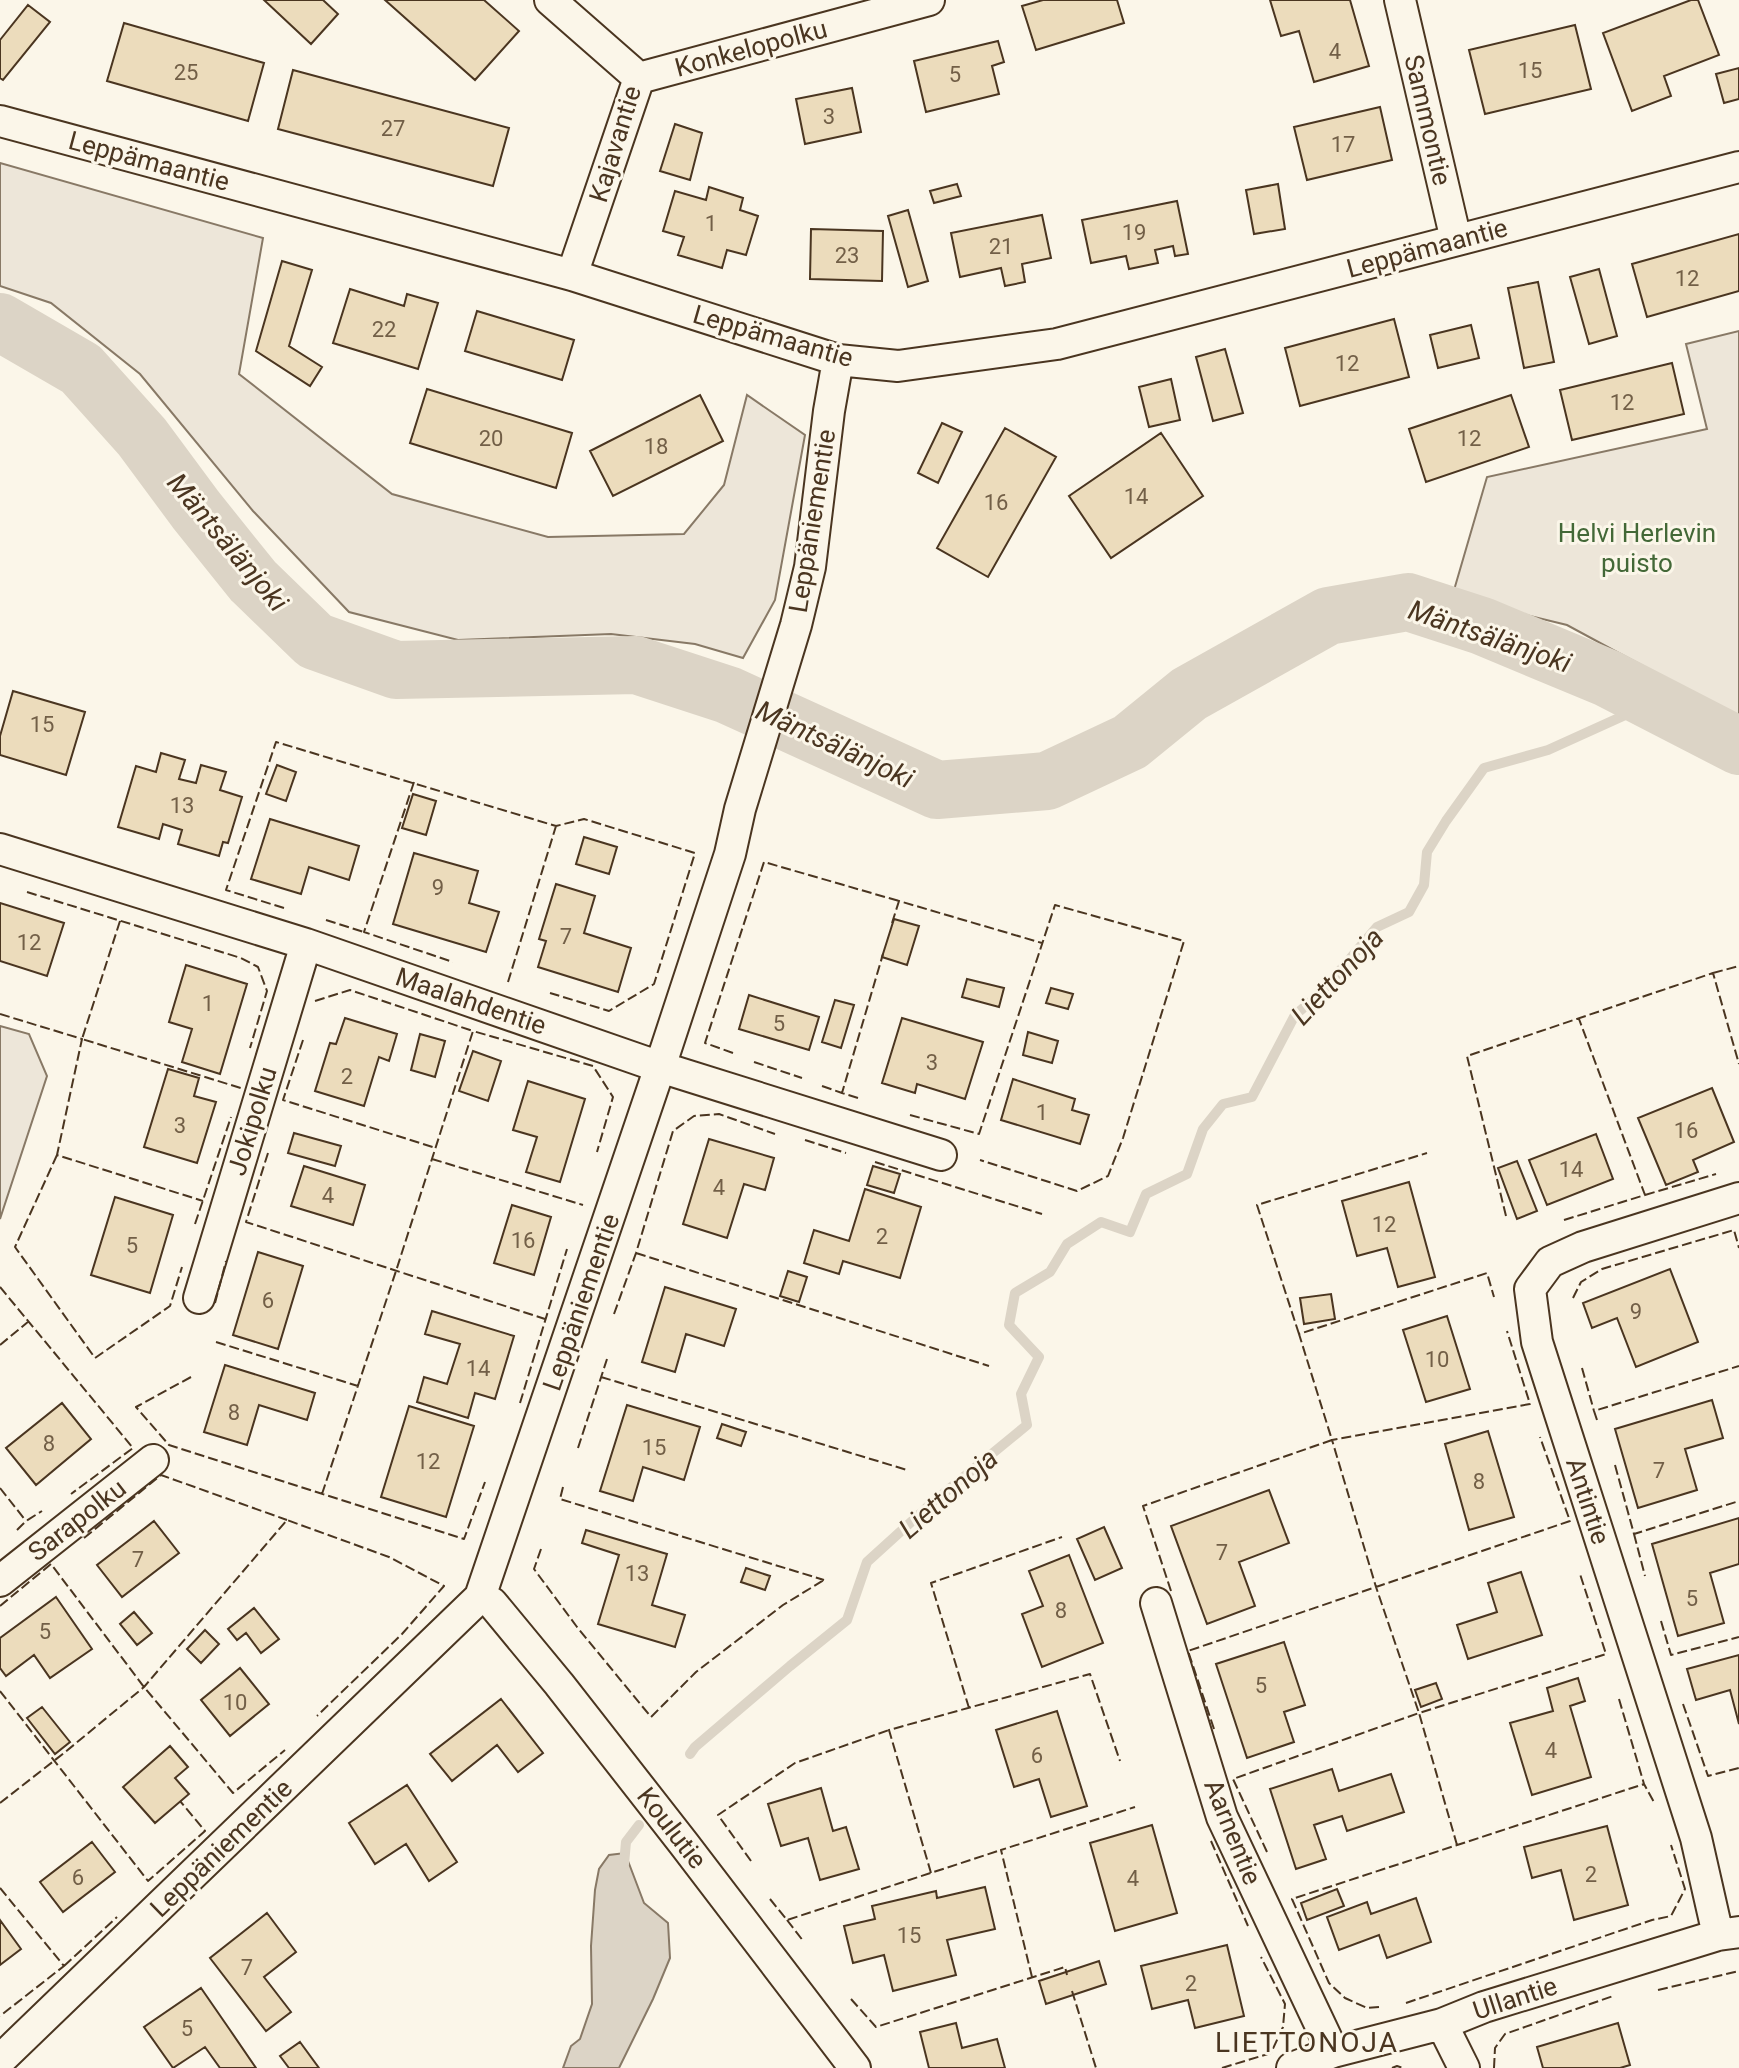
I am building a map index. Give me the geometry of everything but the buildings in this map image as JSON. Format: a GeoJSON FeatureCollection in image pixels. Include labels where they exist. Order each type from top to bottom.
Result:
{"type":"FeatureCollection","features":[{"type":"Feature","properties":{"kind":"street","name":"Kajavantie"},"geometry":{"type":"LineString","coordinates":[[550,0],[639,78],[572,275]]}},
{"type":"Feature","properties":{"kind":"street","name":"Sammontie"},"geometry":{"type":"LineString","coordinates":[[1400,0],[1456,240]]}},
{"type":"Feature","properties":{"kind":"street","name":"Konkelopolku"},"geometry":{"type":"LineString","coordinates":[[639,78],[915,2]]}},
{"type":"Feature","properties":{"kind":"street","name":"Leppämaantie"},"geometry":{"type":"LineString","coordinates":[[0,121],[572,275],[838,360],[898,366],[1057,344],[1739,167]]}},
{"type":"Feature","properties":{"kind":"street","name":"Leppäniementie"},"geometry":{"type":"LineString","coordinates":[[0,2060],[480,1597],[730,854],[740,809],[796,625],[810,567],[838,360]]}},
{"type":"Feature","properties":{"kind":"street","name":"Maalahdentie"},"geometry":{"type":"LineString","coordinates":[[0,849],[306,944],[660,1067],[941,1155]]}},
{"type":"Feature","properties":{"kind":"street","name":"Jokipolku"},"geometry":{"type":"LineString","coordinates":[[199,1298],[306,944]]}},
{"type":"Feature","properties":{"kind":"street","name":"Antintie"},"geometry":{"type":"LineString","coordinates":[[1728,1934],[1537,1342],[1530,1289],[1550,1262],[1583,1247],[1739,1198]]}},
{"type":"Feature","properties":{"kind":"street","name":"Sarapolku"},"geometry":{"type":"LineString","coordinates":[[0,1581],[153,1460]]}},
{"type":"Feature","properties":{"kind":"street","name":"Koulutie"},"geometry":{"type":"LineString","coordinates":[[480,1597],[492,1603],[559,1684],[855,2068]]}},
{"type":"Feature","properties":{"kind":"street","name":"Aarnentie"},"geometry":{"type":"LineString","coordinates":[[1156,1603],[1222,1817],[1333,2052]]}},
{"type":"Feature","properties":{"kind":"street","name":"Ullantie"},"geometry":{"type":"LineString","coordinates":[[1292,2068],[1333,2052],[1442,2024],[1484,2007],[1728,1934]]}},
{"type":"Feature","properties":{"kind":"street"},"geometry":{"type":"LineString","coordinates":[[1442,2024],[1464,2068]]}},
{"type":"Feature","properties":{"kind":"green space"},"geometry":{"type":"Polygon","coordinates":[[[0,163],[263,238],[239,374],[392,494],[548,537],[684,534],[724,485],[747,395],[805,435],[775,600],[743,658],[695,644],[611,634],[458,640],[349,612],[253,511],[140,374],[51,303],[0,286],[0,163]]]}},
{"type":"Feature","properties":{"kind":"green space","name":"Helvi Herlevin puisto"},"geometry":{"type":"Polygon","coordinates":[[[1739,331],[1739,718],[1567,625],[1452,597],[1487,477],[1707,429],[1686,344],[1739,331]]]}},
{"type":"Feature","properties":{"kind":"green space"},"geometry":{"type":"Polygon","coordinates":[[[0,1026],[29,1034],[47,1076],[0,1219],[0,1026]]]}},
{"type":"Feature","properties":{"kind":"shaded area"},"geometry":{"type":"Polygon","coordinates":[[[625,1853],[644,1903],[668,1923],[670,1958],[619,2068],[563,2068],[571,2046],[580,2039],[592,2004],[591,1946],[599,1869],[609,1855],[625,1853]]]}},
{"type":"Feature","properties":{"kind":"waterway","name":"Mäntsälänjoki"},"geometry":{"type":"LineString","coordinates":[[0,322],[81,369],[142,437],[253,581],[315,641],[396,670],[636,665],[728,695],[937,790],[1047,781],[1130,742],[1189,694],[1328,616],[1408,602],[1482,626],[1607,678],[1739,746]]}},
{"type":"Feature","properties":{"kind":"waterway","name":"Liettonoja"},"geometry":{"type":"LineString","coordinates":[[690,1754],[847,1620],[867,1562],[932,1503],[1027,1425],[1021,1394],[1039,1357],[1009,1325],[1015,1293],[1050,1272],[1067,1244],[1101,1222],[1130,1232],[1146,1194],[1187,1174],[1203,1129],[1223,1104],[1252,1097],[1295,1015],[1321,993],[1377,927],[1409,912],[1424,885],[1427,852],[1484,768],[1548,750],[1654,702]]}},
{"type":"Feature","properties":{"kind":"waterway","name":"Liettonoja"},"geometry":{"type":"LineString","coordinates":[[624,1864],[626,1842],[639,1825]]}},
{"type":"Feature","properties":{"kind":"fence"},"geometry":{"type":"LineString","coordinates":[[284,908],[226,890],[276,742],[556,826],[584,819],[695,853],[654,984],[609,1011],[550,993]]}},
{"type":"Feature","properties":{"kind":"fence"},"geometry":{"type":"LineString","coordinates":[[414,782],[364,932],[453,962]]}},
{"type":"Feature","properties":{"kind":"fence"},"geometry":{"type":"LineString","coordinates":[[508,982],[556,826]]}},
{"type":"Feature","properties":{"kind":"fence"},"geometry":{"type":"LineString","coordinates":[[733,1053],[705,1043],[764,862],[899,901]]}},
{"type":"Feature","properties":{"kind":"fence"},"geometry":{"type":"LineString","coordinates":[[27,892],[241,958],[258,967],[267,991],[250,1048]]}},
{"type":"Feature","properties":{"kind":"fence"},"geometry":{"type":"LineString","coordinates":[[892,923],[899,901],[1042,943]]}},
{"type":"Feature","properties":{"kind":"fence"},"geometry":{"type":"LineString","coordinates":[[910,1115],[979,1134],[1055,905],[1184,941],[1123,1138],[1108,1176],[1077,1191],[980,1160]]}},
{"type":"Feature","properties":{"kind":"fence"},"geometry":{"type":"LineString","coordinates":[[326,920],[364,932]]}},
{"type":"Feature","properties":{"kind":"fence"},"geometry":{"type":"LineString","coordinates":[[120,921],[82,1039],[244,1089]]}},
{"type":"Feature","properties":{"kind":"fence"},"geometry":{"type":"LineString","coordinates":[[858,1098],[842,1093],[883,954]]}},
{"type":"Feature","properties":{"kind":"fence"},"geometry":{"type":"LineString","coordinates":[[1713,973],[1739,966]]}},
{"type":"Feature","properties":{"kind":"fence"},"geometry":{"type":"LineString","coordinates":[[1506,1216],[1467,1056],[1713,973],[1739,1064]]}},
{"type":"Feature","properties":{"kind":"fence"},"geometry":{"type":"LineString","coordinates":[[315,1001],[350,990],[473,1031]]}},
{"type":"Feature","properties":{"kind":"fence"},"geometry":{"type":"LineString","coordinates":[[0,1014],[82,1039],[57,1155],[203,1201]]}},
{"type":"Feature","properties":{"kind":"fence"},"geometry":{"type":"LineString","coordinates":[[1564,1220],[1645,1195],[1579,1019]]}},
{"type":"Feature","properties":{"kind":"fence"},"geometry":{"type":"LineString","coordinates":[[322,1494],[473,1031],[593,1066],[613,1097],[597,1152]]}},
{"type":"Feature","properties":{"kind":"fence"},"geometry":{"type":"LineString","coordinates":[[303,1040],[283,1100],[436,1148]]}},
{"type":"Feature","properties":{"kind":"fence"},"geometry":{"type":"LineString","coordinates":[[754,1062],[802,1078]]}},
{"type":"Feature","properties":{"kind":"fence"},"geometry":{"type":"LineString","coordinates":[[822,1086],[842,1093]]}},
{"type":"Feature","properties":{"kind":"fence"},"geometry":{"type":"LineString","coordinates":[[614,1314],[673,1131],[694,1116],[719,1114],[775,1134]]}},
{"type":"Feature","properties":{"kind":"fence"},"geometry":{"type":"LineString","coordinates":[[195,1224],[231,1117]]}},
{"type":"Feature","properties":{"kind":"fence"},"geometry":{"type":"LineString","coordinates":[[805,1140],[846,1153]]}},
{"type":"Feature","properties":{"kind":"fence"},"geometry":{"type":"LineString","coordinates":[[268,1153],[246,1222],[545,1319]]}},
{"type":"Feature","properties":{"kind":"fence"},"geometry":{"type":"LineString","coordinates":[[1299,1334],[1257,1205],[1427,1153]]}},
{"type":"Feature","properties":{"kind":"fence"},"geometry":{"type":"LineString","coordinates":[[57,1155],[15,1247],[95,1358],[170,1306],[182,1267]]}},
{"type":"Feature","properties":{"kind":"fence"},"geometry":{"type":"LineString","coordinates":[[432,1159],[583,1205]]}},
{"type":"Feature","properties":{"kind":"fence"},"geometry":{"type":"LineString","coordinates":[[875,1162],[1042,1214]]}},
{"type":"Feature","properties":{"kind":"fence"},"geometry":{"type":"LineString","coordinates":[[1645,1195],[1716,1174]]}},
{"type":"Feature","properties":{"kind":"fence"},"geometry":{"type":"LineString","coordinates":[[1573,1298],[1581,1282],[1602,1269],[1734,1230],[1739,1248]]}},
{"type":"Feature","properties":{"kind":"fence"},"geometry":{"type":"LineString","coordinates":[[520,1403],[567,1249]]}},
{"type":"Feature","properties":{"kind":"fence"},"geometry":{"type":"LineString","coordinates":[[636,1253],[989,1366]]}},
{"type":"Feature","properties":{"kind":"fence"},"geometry":{"type":"LineString","coordinates":[[215,1303],[226,1261]]}},
{"type":"Feature","properties":{"kind":"fence"},"geometry":{"type":"LineString","coordinates":[[1171,1591],[1143,1506],[1332,1440],[1299,1334],[1487,1273],[1494,1297]]}},
{"type":"Feature","properties":{"kind":"fence"},"geometry":{"type":"LineString","coordinates":[[0,1287],[133,1448],[71,1494]]}},
{"type":"Feature","properties":{"kind":"fence"},"geometry":{"type":"LineString","coordinates":[[0,1345],[29,1321]]}},
{"type":"Feature","properties":{"kind":"fence"},"geometry":{"type":"LineString","coordinates":[[1267,1852],[1233,1779],[1419,1713],[1376,1587],[1332,1440],[1530,1404],[1507,1331]]}},
{"type":"Feature","properties":{"kind":"fence"},"geometry":{"type":"LineString","coordinates":[[216,1342],[358,1386]]}},
{"type":"Feature","properties":{"kind":"fence"},"geometry":{"type":"LineString","coordinates":[[578,1448],[607,1359]]}},
{"type":"Feature","properties":{"kind":"fence"},"geometry":{"type":"LineString","coordinates":[[1597,1420],[1594,1411],[1739,1366]]}},
{"type":"Feature","properties":{"kind":"fence"},"geometry":{"type":"LineString","coordinates":[[1582,1368],[1594,1411]]}},
{"type":"Feature","properties":{"kind":"fence"},"geometry":{"type":"LineString","coordinates":[[191,1377],[136,1407],[169,1445],[464,1539],[485,1482]]}},
{"type":"Feature","properties":{"kind":"fence"},"geometry":{"type":"LineString","coordinates":[[601,1377],[907,1470]]}},
{"type":"Feature","properties":{"kind":"fence"},"geometry":{"type":"LineString","coordinates":[[1214,1729],[1188,1651],[1570,1521],[1540,1437]]}},
{"type":"Feature","properties":{"kind":"fence"},"geometry":{"type":"LineString","coordinates":[[1615,1465],[1634,1534],[1739,1501]]}},
{"type":"Feature","properties":{"kind":"fence"},"geometry":{"type":"LineString","coordinates":[[84,1538],[161,1475],[287,1520]]}},
{"type":"Feature","properties":{"kind":"fence"},"geometry":{"type":"LineString","coordinates":[[563,1487],[560,1499],[824,1580]]}},
{"type":"Feature","properties":{"kind":"fence"},"geometry":{"type":"LineString","coordinates":[[0,1488],[26,1521]]}},
{"type":"Feature","properties":{"kind":"fence"},"geometry":{"type":"LineString","coordinates":[[17,1530],[42,1511]]}},
{"type":"Feature","properties":{"kind":"fence"},"geometry":{"type":"LineString","coordinates":[[0,1803],[144,1687],[287,1520],[389,1557],[444,1586],[402,1634],[317,1716]]}},
{"type":"Feature","properties":{"kind":"fence"},"geometry":{"type":"LineString","coordinates":[[1634,1534],[1645,1576]]}},
{"type":"Feature","properties":{"kind":"fence"},"geometry":{"type":"LineString","coordinates":[[969,1708],[931,1583],[1062,1537]]}},
{"type":"Feature","properties":{"kind":"fence"},"geometry":{"type":"LineString","coordinates":[[541,1549],[534,1569],[651,1717],[696,1672],[783,1605],[824,1580]]}},
{"type":"Feature","properties":{"kind":"fence"},"geometry":{"type":"LineString","coordinates":[[0,1606],[51,1564],[144,1687],[233,1793],[285,1750]]}},
{"type":"Feature","properties":{"kind":"fence"},"geometry":{"type":"LineString","coordinates":[[1457,1845],[1419,1713],[1606,1654],[1580,1574]]}},
{"type":"Feature","properties":{"kind":"fence"},"geometry":{"type":"LineString","coordinates":[[1661,1621],[1671,1655],[1739,1637]]}},
{"type":"Feature","properties":{"kind":"fence"},"geometry":{"type":"LineString","coordinates":[[931,1873],[889,1730],[1090,1674],[1120,1761]]}},
{"type":"Feature","properties":{"kind":"fence"},"geometry":{"type":"LineString","coordinates":[[0,1691],[148,1881],[205,1831],[180,1801]]}},
{"type":"Feature","properties":{"kind":"fence"},"geometry":{"type":"LineString","coordinates":[[1619,1699],[1644,1784],[1655,1804]]}},
{"type":"Feature","properties":{"kind":"fence"},"geometry":{"type":"LineString","coordinates":[[1683,1704],[1708,1776],[1739,1768]]}},
{"type":"Feature","properties":{"kind":"fence"},"geometry":{"type":"LineString","coordinates":[[751,1861],[718,1815],[795,1763],[889,1730]]}},
{"type":"Feature","properties":{"kind":"fence"},"geometry":{"type":"LineString","coordinates":[[1379,2007],[1367,2008],[1345,1998],[1329,1983],[1292,1899],[1644,1784]]}},
{"type":"Feature","properties":{"kind":"fence"},"geometry":{"type":"LineString","coordinates":[[1032,1977],[1001,1850],[1135,1807]]}},
{"type":"Feature","properties":{"kind":"fence"},"geometry":{"type":"LineString","coordinates":[[1211,1841],[1248,1926]]}},
{"type":"Feature","properties":{"kind":"fence"},"geometry":{"type":"LineString","coordinates":[[1406,2003],[1671,1916],[1685,1889],[1671,1845]]}},
{"type":"Feature","properties":{"kind":"fence"},"geometry":{"type":"LineString","coordinates":[[770,1899],[787,1920],[1001,1850]]}},
{"type":"Feature","properties":{"kind":"fence"},"geometry":{"type":"LineString","coordinates":[[0,1888],[64,1966],[0,2016]]}},
{"type":"Feature","properties":{"kind":"fence"},"geometry":{"type":"LineString","coordinates":[[64,1966],[117,1917]]}},
{"type":"Feature","properties":{"kind":"fence"},"geometry":{"type":"LineString","coordinates":[[787,1920],[804,1942]]}},
{"type":"Feature","properties":{"kind":"fence"},"geometry":{"type":"LineString","coordinates":[[1222,2068],[1271,2053],[1283,2027],[1285,2004],[1261,1957]]}},
{"type":"Feature","properties":{"kind":"fence"},"geometry":{"type":"LineString","coordinates":[[851,1999],[876,2027],[1065,1967],[1067,1975]]}},
{"type":"Feature","properties":{"kind":"fence"},"geometry":{"type":"LineString","coordinates":[[1658,1990],[1739,1971]]}},
{"type":"Feature","properties":{"kind":"fence"},"geometry":{"type":"LineString","coordinates":[[1072,1991],[1096,2068]]}},
{"type":"Feature","properties":{"kind":"fence"},"geometry":{"type":"LineString","coordinates":[[1494,2068],[1495,2048],[1505,2034],[1613,1996]]}},
{"type":"Feature","properties":{"kind":"fence"},"geometry":{"type":"LineString","coordinates":[[1392,2068],[1403,2068]]}},
{"type":"Feature","properties":{"kind":"district","name":"LIETTONOJA"},"geometry":{"type":"Point","coordinates":[1307,2042]}}]}
